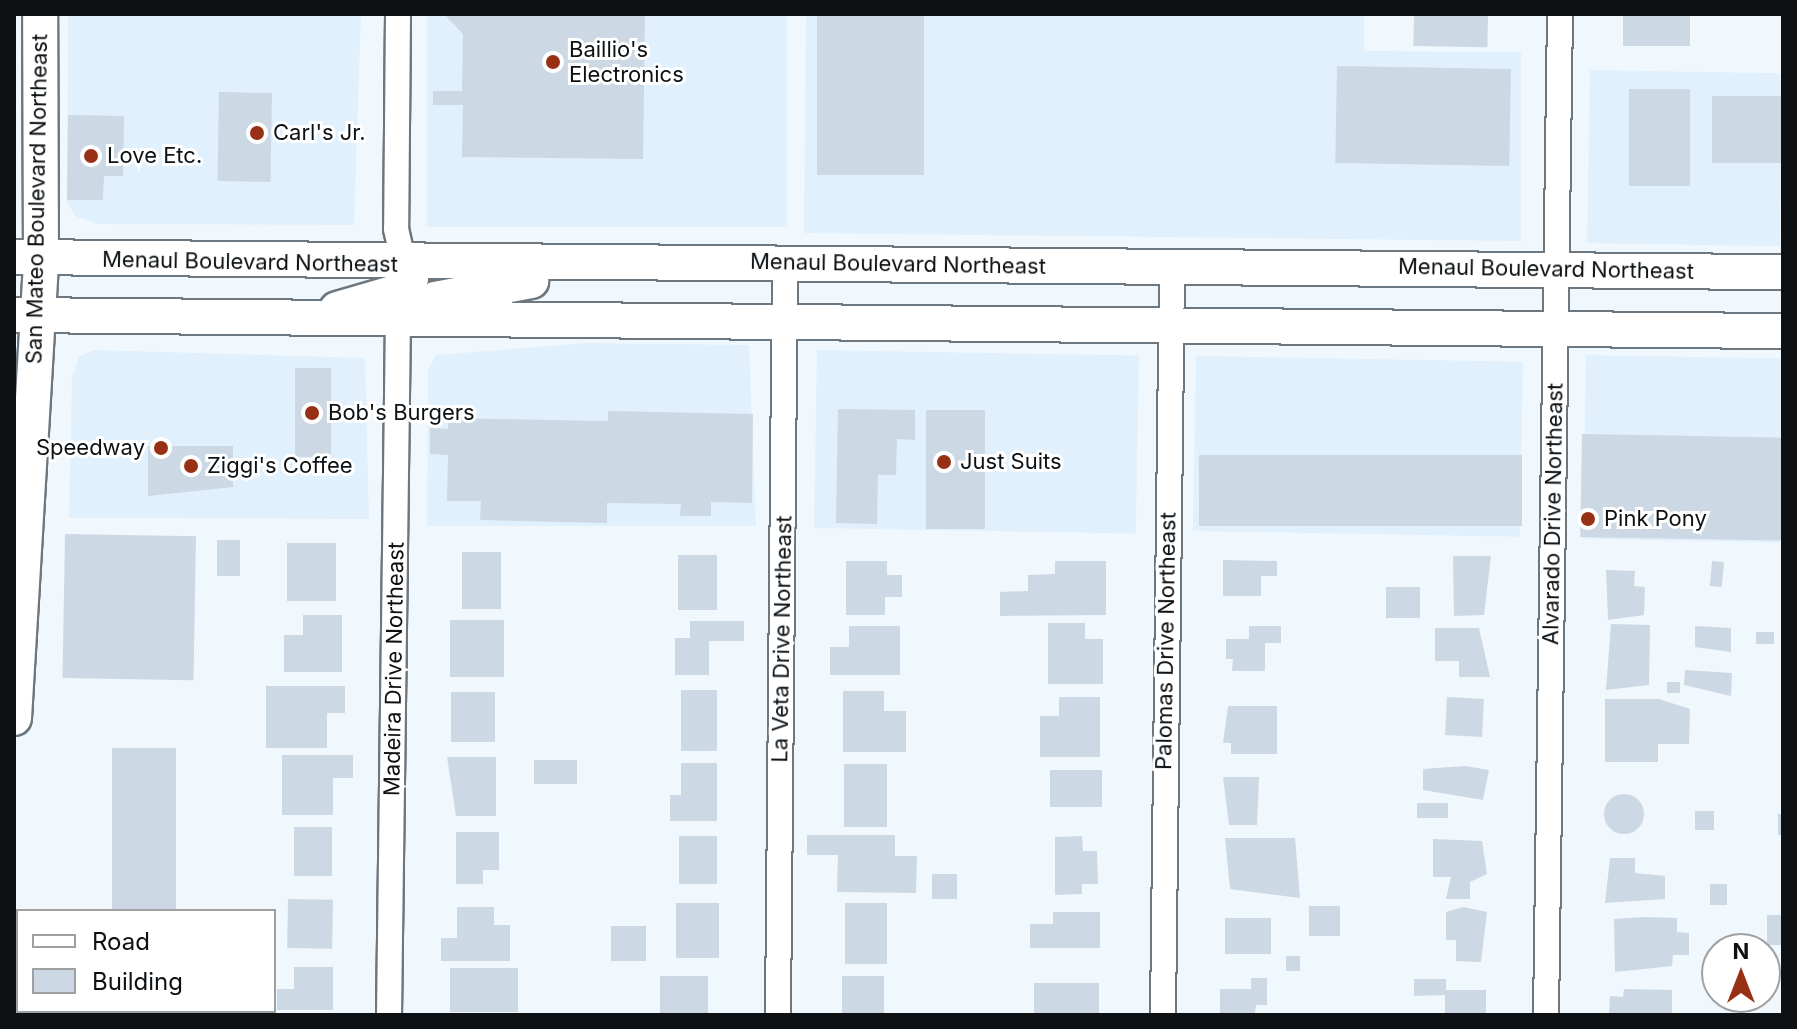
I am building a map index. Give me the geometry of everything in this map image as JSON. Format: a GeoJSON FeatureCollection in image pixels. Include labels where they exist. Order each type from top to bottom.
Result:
{"type":"FeatureCollection","features":[{"type":"Feature","properties":{"kind":"main road","name":"San Mateo Boulevard Northeast"},"geometry":{"type":"LineString","coordinates":[[14,718],[27,259],[40,14]]}},
{"type":"Feature","properties":{"kind":"main road","name":"Menaul Boulevard Northeast"},"geometry":{"type":"LineString","coordinates":[[27,259],[404,264],[785,262],[1783,272]]}},
{"type":"Feature","properties":{"kind":"main road"},"geometry":{"type":"LineString","coordinates":[[398,322],[463,290],[596,261]]}},
{"type":"Feature","properties":{"kind":"main road"},"geometry":{"type":"LineString","coordinates":[[290,320],[403,290],[411,278],[404,264]]}},
{"type":"Feature","properties":{"kind":"main road"},"geometry":{"type":"LineString","coordinates":[[26,316],[398,322],[783,319],[1783,331]]}},
{"type":"Feature","properties":{"kind":"street"},"geometry":{"type":"LineString","coordinates":[[398,14],[396,229],[404,264]]}},
{"type":"Feature","properties":{"kind":"street","name":"Alvarado Drive Northeast"},"geometry":{"type":"LineString","coordinates":[[1546,1015],[1560,14]]}},
{"type":"Feature","properties":{"kind":"street","name":"La Veta Drive Northeast"},"geometry":{"type":"LineString","coordinates":[[778,1015],[785,262]]}},
{"type":"Feature","properties":{"kind":"street","name":"Palomas Drive Northeast"},"geometry":{"type":"LineString","coordinates":[[1163,1015],[1172,266]]}},
{"type":"Feature","properties":{"kind":"street","name":"Madeira Drive Northeast"},"geometry":{"type":"LineString","coordinates":[[389,1015],[398,322]]}},
{"type":"Feature","properties":{"kind":"shaded area"},"geometry":{"type":"Polygon","coordinates":[[[68,14],[361,14],[354,225],[98,224],[75,216],[67,203],[68,14]]]}},
{"type":"Feature","properties":{"kind":"shaded area"},"geometry":{"type":"Polygon","coordinates":[[[427,14],[787,14],[787,227],[427,227],[427,14]]]}},
{"type":"Feature","properties":{"kind":"shaded area"},"geometry":{"type":"Polygon","coordinates":[[[806,14],[1364,14],[1364,51],[1521,52],[1521,241],[804,233],[806,14]]]}},
{"type":"Feature","properties":{"kind":"shaded area"},"geometry":{"type":"Polygon","coordinates":[[[1590,70],[1783,73],[1780,246],[1587,243],[1590,70]]]}},
{"type":"Feature","properties":{"kind":"shaded area"},"geometry":{"type":"Polygon","coordinates":[[[588,343],[749,345],[756,526],[427,526],[428,370],[436,355],[588,343]]]}},
{"type":"Feature","properties":{"kind":"shaded area"},"geometry":{"type":"Polygon","coordinates":[[[94,350],[365,358],[369,519],[69,518],[72,378],[79,357],[94,350]]]}},
{"type":"Feature","properties":{"kind":"shaded area"},"geometry":{"type":"Polygon","coordinates":[[[817,350],[1139,356],[1136,534],[814,528],[817,350]]]}},
{"type":"Feature","properties":{"kind":"shaded area"},"geometry":{"type":"Polygon","coordinates":[[[1586,355],[1783,358],[1780,542],[1583,539],[1586,355]]]}},
{"type":"Feature","properties":{"kind":"shaded area"},"geometry":{"type":"Polygon","coordinates":[[[1196,356],[1523,362],[1520,537],[1193,531],[1196,356]]]}},
{"type":"Feature","properties":{"kind":"building","name":"Baillio's Electronics"},"geometry":{"type":"Polygon","coordinates":[[[444,14],[645,14],[643,159],[462,157],[463,105],[433,105],[433,91],[462,91],[463,34],[444,14]]]}},
{"type":"Feature","properties":{"kind":"building"},"geometry":{"type":"Polygon","coordinates":[[[817,14],[924,14],[924,175],[817,175],[817,14]]]}},
{"type":"Feature","properties":{"kind":"building"},"geometry":{"type":"Polygon","coordinates":[[[1414,14],[1488,15],[1487,47],[1413,46],[1414,14]]]}},
{"type":"Feature","properties":{"kind":"building"},"geometry":{"type":"Polygon","coordinates":[[[1623,14],[1690,14],[1690,46],[1623,46],[1623,14]]]}},
{"type":"Feature","properties":{"kind":"building"},"geometry":{"type":"Polygon","coordinates":[[[1337,66],[1511,69],[1509,166],[1335,163],[1337,66]]]}},
{"type":"Feature","properties":{"kind":"building"},"geometry":{"type":"Polygon","coordinates":[[[1629,89],[1690,89],[1690,186],[1629,186],[1629,89]]]}},
{"type":"Feature","properties":{"kind":"building"},"geometry":{"type":"Polygon","coordinates":[[[219,92],[272,93],[270,182],[217,181],[219,92]]]}},
{"type":"Feature","properties":{"kind":"building"},"geometry":{"type":"Polygon","coordinates":[[[1712,96],[1783,96],[1783,163],[1712,163],[1712,96]]]}},
{"type":"Feature","properties":{"kind":"building"},"geometry":{"type":"Polygon","coordinates":[[[68,115],[124,116],[123,176],[104,176],[103,200],[67,200],[68,115]]]}},
{"type":"Feature","properties":{"kind":"building","name":"Bob's Burgers"},"geometry":{"type":"Polygon","coordinates":[[[295,368],[331,368],[331,457],[295,457],[295,368]]]}},
{"type":"Feature","properties":{"kind":"building"},"geometry":{"type":"Polygon","coordinates":[[[838,409],[915,410],[915,440],[897,439],[896,475],[878,475],[877,524],[836,523],[838,409]]]}},
{"type":"Feature","properties":{"kind":"building"},"geometry":{"type":"Polygon","coordinates":[[[926,410],[985,410],[985,529],[926,529],[926,410]]]}},
{"type":"Feature","properties":{"kind":"building"},"geometry":{"type":"Polygon","coordinates":[[[608,411],[753,414],[752,503],[711,502],[711,516],[680,516],[681,504],[607,503],[607,523],[480,520],[481,501],[447,501],[448,455],[430,454],[430,428],[448,429],[448,418],[608,421],[608,411]]]}},
{"type":"Feature","properties":{"kind":"building"},"geometry":{"type":"Polygon","coordinates":[[[1582,434],[1783,438],[1781,540],[1580,537],[1582,434]]]}},
{"type":"Feature","properties":{"kind":"building","name":"Ziggi's Coffee"},"geometry":{"type":"Polygon","coordinates":[[[148,446],[233,446],[233,487],[148,496],[148,446]]]}},
{"type":"Feature","properties":{"kind":"building"},"geometry":{"type":"Polygon","coordinates":[[[1199,455],[1522,455],[1522,526],[1199,526],[1199,455]]]}},
{"type":"Feature","properties":{"kind":"building"},"geometry":{"type":"Polygon","coordinates":[[[65,534],[196,536],[193,680],[62,678],[65,534]]]}},
{"type":"Feature","properties":{"kind":"building"},"geometry":{"type":"Polygon","coordinates":[[[217,540],[240,540],[240,576],[217,576],[217,540]]]}},
{"type":"Feature","properties":{"kind":"building"},"geometry":{"type":"Polygon","coordinates":[[[287,543],[336,543],[336,601],[287,601],[287,543]]]}},
{"type":"Feature","properties":{"kind":"building"},"geometry":{"type":"Polygon","coordinates":[[[462,552],[501,552],[501,609],[462,609],[462,552]]]}},
{"type":"Feature","properties":{"kind":"building"},"geometry":{"type":"Polygon","coordinates":[[[678,555],[717,555],[717,610],[678,610],[678,555]]]}},
{"type":"Feature","properties":{"kind":"building"},"geometry":{"type":"Polygon","coordinates":[[[1453,556],[1491,556],[1484,615],[1454,616],[1453,556]]]}},
{"type":"Feature","properties":{"kind":"building"},"geometry":{"type":"Polygon","coordinates":[[[1223,560],[1277,561],[1277,576],[1261,576],[1261,596],[1223,596],[1223,560]]]}},
{"type":"Feature","properties":{"kind":"building"},"geometry":{"type":"Polygon","coordinates":[[[846,561],[887,561],[887,575],[902,575],[902,597],[885,597],[885,615],[846,615],[846,561]]]}},
{"type":"Feature","properties":{"kind":"building"},"geometry":{"type":"Polygon","coordinates":[[[1055,561],[1106,561],[1106,615],[1000,616],[1000,592],[1028,591],[1028,575],[1055,574],[1055,561]]]}},
{"type":"Feature","properties":{"kind":"building"},"geometry":{"type":"Polygon","coordinates":[[[1712,561],[1724,562],[1722,587],[1710,586],[1712,561]]]}},
{"type":"Feature","properties":{"kind":"building"},"geometry":{"type":"Polygon","coordinates":[[[1606,570],[1635,571],[1634,586],[1645,587],[1644,615],[1608,620],[1606,570]]]}},
{"type":"Feature","properties":{"kind":"building"},"geometry":{"type":"Polygon","coordinates":[[[1386,587],[1420,587],[1420,618],[1386,618],[1386,587]]]}},
{"type":"Feature","properties":{"kind":"building"},"geometry":{"type":"Polygon","coordinates":[[[303,615],[342,615],[342,672],[284,672],[284,635],[303,635],[303,615]]]}},
{"type":"Feature","properties":{"kind":"building"},"geometry":{"type":"Polygon","coordinates":[[[450,620],[504,620],[504,677],[450,677],[450,620]]]}},
{"type":"Feature","properties":{"kind":"building"},"geometry":{"type":"Polygon","coordinates":[[[690,621],[744,621],[744,641],[709,641],[709,675],[675,675],[675,638],[690,638],[690,621]]]}},
{"type":"Feature","properties":{"kind":"building"},"geometry":{"type":"Polygon","coordinates":[[[1048,623],[1085,623],[1085,639],[1103,639],[1103,684],[1048,684],[1048,623]]]}},
{"type":"Feature","properties":{"kind":"building"},"geometry":{"type":"Polygon","coordinates":[[[1611,624],[1650,625],[1649,685],[1606,690],[1611,624]]]}},
{"type":"Feature","properties":{"kind":"building"},"geometry":{"type":"Polygon","coordinates":[[[849,626],[900,626],[900,675],[830,675],[830,647],[849,647],[849,626]]]}},
{"type":"Feature","properties":{"kind":"building"},"geometry":{"type":"Polygon","coordinates":[[[1249,626],[1281,626],[1281,643],[1265,643],[1265,671],[1232,671],[1233,659],[1226,659],[1226,639],[1249,639],[1249,626]]]}},
{"type":"Feature","properties":{"kind":"building"},"geometry":{"type":"Polygon","coordinates":[[[1695,626],[1731,628],[1731,652],[1695,647],[1695,626]]]}},
{"type":"Feature","properties":{"kind":"building"},"geometry":{"type":"Polygon","coordinates":[[[1435,628],[1479,628],[1490,677],[1459,677],[1459,661],[1435,661],[1435,628]]]}},
{"type":"Feature","properties":{"kind":"building"},"geometry":{"type":"Polygon","coordinates":[[[1756,632],[1774,632],[1774,644],[1756,644],[1756,632]]]}},
{"type":"Feature","properties":{"kind":"building"},"geometry":{"type":"Polygon","coordinates":[[[1685,670],[1732,673],[1731,696],[1684,685],[1685,670]]]}},
{"type":"Feature","properties":{"kind":"building"},"geometry":{"type":"Polygon","coordinates":[[[1667,682],[1680,682],[1680,693],[1667,693],[1667,682]]]}},
{"type":"Feature","properties":{"kind":"building"},"geometry":{"type":"Polygon","coordinates":[[[266,686],[345,686],[345,713],[327,713],[327,748],[266,748],[266,686]]]}},
{"type":"Feature","properties":{"kind":"building"},"geometry":{"type":"Polygon","coordinates":[[[681,690],[717,690],[717,751],[681,751],[681,690]]]}},
{"type":"Feature","properties":{"kind":"building"},"geometry":{"type":"Polygon","coordinates":[[[843,691],[884,691],[884,711],[906,711],[906,752],[843,752],[843,691]]]}},
{"type":"Feature","properties":{"kind":"building"},"geometry":{"type":"Polygon","coordinates":[[[451,692],[495,692],[495,742],[451,742],[451,692]]]}},
{"type":"Feature","properties":{"kind":"building"},"geometry":{"type":"Polygon","coordinates":[[[1059,697],[1100,697],[1100,757],[1040,757],[1040,716],[1059,716],[1059,697]]]}},
{"type":"Feature","properties":{"kind":"building"},"geometry":{"type":"Polygon","coordinates":[[[1447,697],[1484,699],[1482,737],[1445,735],[1447,697]]]}},
{"type":"Feature","properties":{"kind":"building"},"geometry":{"type":"Polygon","coordinates":[[[1605,699],[1659,699],[1690,709],[1689,744],[1658,744],[1658,762],[1605,762],[1605,699]]]}},
{"type":"Feature","properties":{"kind":"building"},"geometry":{"type":"Polygon","coordinates":[[[1228,706],[1277,706],[1277,754],[1231,754],[1231,743],[1223,743],[1228,706]]]}},
{"type":"Feature","properties":{"kind":"building"},"geometry":{"type":"Polygon","coordinates":[[[112,748],[176,748],[176,909],[112,909],[112,748]]]}},
{"type":"Feature","properties":{"kind":"building"},"geometry":{"type":"Polygon","coordinates":[[[282,755],[353,755],[353,778],[333,778],[333,815],[282,815],[282,755]]]}},
{"type":"Feature","properties":{"kind":"building"},"geometry":{"type":"Polygon","coordinates":[[[447,757],[496,757],[496,816],[456,816],[447,757]]]}},
{"type":"Feature","properties":{"kind":"building"},"geometry":{"type":"Polygon","coordinates":[[[534,760],[577,760],[577,784],[534,784],[534,760]]]}},
{"type":"Feature","properties":{"kind":"building"},"geometry":{"type":"Polygon","coordinates":[[[681,763],[717,763],[717,821],[670,821],[670,795],[681,795],[681,763]]]}},
{"type":"Feature","properties":{"kind":"building"},"geometry":{"type":"Polygon","coordinates":[[[844,764],[887,764],[887,827],[844,827],[844,764]]]}},
{"type":"Feature","properties":{"kind":"building"},"geometry":{"type":"Polygon","coordinates":[[[1465,766],[1489,770],[1483,800],[1423,790],[1423,769],[1465,766]]]}},
{"type":"Feature","properties":{"kind":"building"},"geometry":{"type":"Polygon","coordinates":[[[1050,770],[1102,770],[1102,807],[1050,807],[1050,770]]]}},
{"type":"Feature","properties":{"kind":"building"},"geometry":{"type":"Polygon","coordinates":[[[1223,777],[1259,777],[1257,825],[1229,825],[1223,777]]]}},
{"type":"Feature","properties":{"kind":"building"},"geometry":{"type":"Polygon","coordinates":[[[1624,794],[1638,800],[1644,814],[1638,828],[1624,834],[1610,828],[1604,814],[1610,800],[1624,794]]]}},
{"type":"Feature","properties":{"kind":"building"},"geometry":{"type":"Polygon","coordinates":[[[1417,803],[1448,803],[1448,818],[1417,818],[1417,803]]]}},
{"type":"Feature","properties":{"kind":"building"},"geometry":{"type":"Polygon","coordinates":[[[1695,811],[1714,811],[1714,830],[1695,830],[1695,811]]]}},
{"type":"Feature","properties":{"kind":"building"},"geometry":{"type":"Polygon","coordinates":[[[1778,814],[1783,814],[1783,835],[1778,835],[1778,814]]]}},
{"type":"Feature","properties":{"kind":"building"},"geometry":{"type":"Polygon","coordinates":[[[294,827],[332,827],[332,876],[294,876],[294,827]]]}},
{"type":"Feature","properties":{"kind":"building"},"geometry":{"type":"Polygon","coordinates":[[[456,832],[499,832],[499,870],[483,870],[483,884],[456,884],[456,832]]]}},
{"type":"Feature","properties":{"kind":"building"},"geometry":{"type":"Polygon","coordinates":[[[807,835],[895,835],[895,856],[917,856],[916,893],[837,892],[838,855],[807,855],[807,835]]]}},
{"type":"Feature","properties":{"kind":"building"},"geometry":{"type":"Polygon","coordinates":[[[679,836],[717,836],[717,884],[679,884],[679,836]]]}},
{"type":"Feature","properties":{"kind":"building"},"geometry":{"type":"Polygon","coordinates":[[[1082,836],[1083,851],[1097,851],[1098,884],[1082,884],[1082,894],[1055,895],[1055,837],[1082,836]]]}},
{"type":"Feature","properties":{"kind":"building"},"geometry":{"type":"Polygon","coordinates":[[[1225,838],[1295,838],[1300,898],[1230,889],[1225,838]]]}},
{"type":"Feature","properties":{"kind":"building"},"geometry":{"type":"Polygon","coordinates":[[[1433,839],[1482,841],[1487,874],[1470,882],[1470,899],[1446,899],[1451,877],[1433,877],[1433,839]]]}},
{"type":"Feature","properties":{"kind":"building"},"geometry":{"type":"Polygon","coordinates":[[[1610,858],[1635,858],[1635,873],[1665,876],[1665,899],[1605,903],[1610,858]]]}},
{"type":"Feature","properties":{"kind":"building"},"geometry":{"type":"Polygon","coordinates":[[[932,874],[957,874],[957,899],[932,899],[932,874]]]}},
{"type":"Feature","properties":{"kind":"building"},"geometry":{"type":"Polygon","coordinates":[[[1710,884],[1727,884],[1727,905],[1710,905],[1710,884]]]}},
{"type":"Feature","properties":{"kind":"building"},"geometry":{"type":"Polygon","coordinates":[[[288,899],[333,900],[332,949],[287,948],[288,899]]]}},
{"type":"Feature","properties":{"kind":"building"},"geometry":{"type":"Polygon","coordinates":[[[676,903],[719,903],[719,958],[676,958],[676,903]]]}},
{"type":"Feature","properties":{"kind":"building"},"geometry":{"type":"Polygon","coordinates":[[[845,903],[887,903],[887,964],[845,964],[845,903]]]}},
{"type":"Feature","properties":{"kind":"building"},"geometry":{"type":"Polygon","coordinates":[[[1309,906],[1340,906],[1340,936],[1309,936],[1309,906]]]}},
{"type":"Feature","properties":{"kind":"building"},"geometry":{"type":"Polygon","coordinates":[[[457,907],[494,907],[494,925],[510,925],[510,961],[441,961],[441,938],[457,938],[457,907]]]}},
{"type":"Feature","properties":{"kind":"building"},"geometry":{"type":"Polygon","coordinates":[[[1463,907],[1487,912],[1481,962],[1456,961],[1456,940],[1446,940],[1446,912],[1463,907]]]}},
{"type":"Feature","properties":{"kind":"building"},"geometry":{"type":"Polygon","coordinates":[[[1053,912],[1100,912],[1100,948],[1030,948],[1030,924],[1053,924],[1053,912]]]}},
{"type":"Feature","properties":{"kind":"building"},"geometry":{"type":"Polygon","coordinates":[[[1767,915],[1783,915],[1783,945],[1781,933],[1767,933],[1767,915]]]}},
{"type":"Feature","properties":{"kind":"building"},"geometry":{"type":"Polygon","coordinates":[[[1225,918],[1271,918],[1271,954],[1225,954],[1225,918]]]}},
{"type":"Feature","properties":{"kind":"building"},"geometry":{"type":"Polygon","coordinates":[[[1677,918],[1677,932],[1689,933],[1689,955],[1673,955],[1672,966],[1615,972],[1614,919],[1677,918]]]}},
{"type":"Feature","properties":{"kind":"building"},"geometry":{"type":"Polygon","coordinates":[[[611,926],[646,926],[646,961],[611,961],[611,926]]]}},
{"type":"Feature","properties":{"kind":"building"},"geometry":{"type":"Polygon","coordinates":[[[1286,956],[1300,956],[1300,971],[1286,971],[1286,956]]]}},
{"type":"Feature","properties":{"kind":"building"},"geometry":{"type":"Polygon","coordinates":[[[294,967],[333,967],[333,1010],[277,1010],[277,989],[294,989],[294,967]]]}},
{"type":"Feature","properties":{"kind":"building"},"geometry":{"type":"Polygon","coordinates":[[[450,968],[518,968],[518,1012],[450,1012],[450,968]]]}},
{"type":"Feature","properties":{"kind":"building"},"geometry":{"type":"Polygon","coordinates":[[[660,976],[708,976],[708,1015],[660,1015],[660,976]]]}},
{"type":"Feature","properties":{"kind":"building"},"geometry":{"type":"Polygon","coordinates":[[[842,976],[884,976],[884,1015],[842,1015],[842,976]]]}},
{"type":"Feature","properties":{"kind":"building"},"geometry":{"type":"Polygon","coordinates":[[[1251,978],[1267,978],[1267,1005],[1256,1005],[1255,1015],[1220,1015],[1220,989],[1251,989],[1251,978]]]}},
{"type":"Feature","properties":{"kind":"building"},"geometry":{"type":"Polygon","coordinates":[[[1414,979],[1446,979],[1446,990],[1486,990],[1486,1013],[1445,1015],[1445,995],[1414,996],[1414,979]]]}},
{"type":"Feature","properties":{"kind":"building"},"geometry":{"type":"Polygon","coordinates":[[[1034,983],[1099,983],[1099,1015],[1034,1015],[1034,983]]]}},
{"type":"Feature","properties":{"kind":"building"},"geometry":{"type":"Polygon","coordinates":[[[1624,989],[1672,990],[1672,1015],[1609,1015],[1610,996],[1623,997],[1624,989]]]}},
{"type":"Feature","properties":{"kind":"building"},"geometry":{"type":"Polygon","coordinates":[[[110,1013],[175,1013],[175,1015],[110,1013]]]}},
{"type":"Feature","properties":{"kind":"place","name":"Baillio's Electronics"},"geometry":{"type":"Point","coordinates":[553,62]}},
{"type":"Feature","properties":{"kind":"place","name":"Carl's Jr."},"geometry":{"type":"Point","coordinates":[257,133]}},
{"type":"Feature","properties":{"kind":"place","name":"Love Etc."},"geometry":{"type":"Point","coordinates":[91,156]}},
{"type":"Feature","properties":{"kind":"place","name":"Bob's Burgers"},"geometry":{"type":"Point","coordinates":[312,413]}},
{"type":"Feature","properties":{"kind":"place","name":"Speedway"},"geometry":{"type":"Point","coordinates":[161,448]}},
{"type":"Feature","properties":{"kind":"place","name":"Just Suits"},"geometry":{"type":"Point","coordinates":[944,462]}},
{"type":"Feature","properties":{"kind":"place","name":"Ziggi's Coffee"},"geometry":{"type":"Point","coordinates":[191,466]}},
{"type":"Feature","properties":{"kind":"place","name":"Pink Pony"},"geometry":{"type":"Point","coordinates":[1588,519]}}]}
